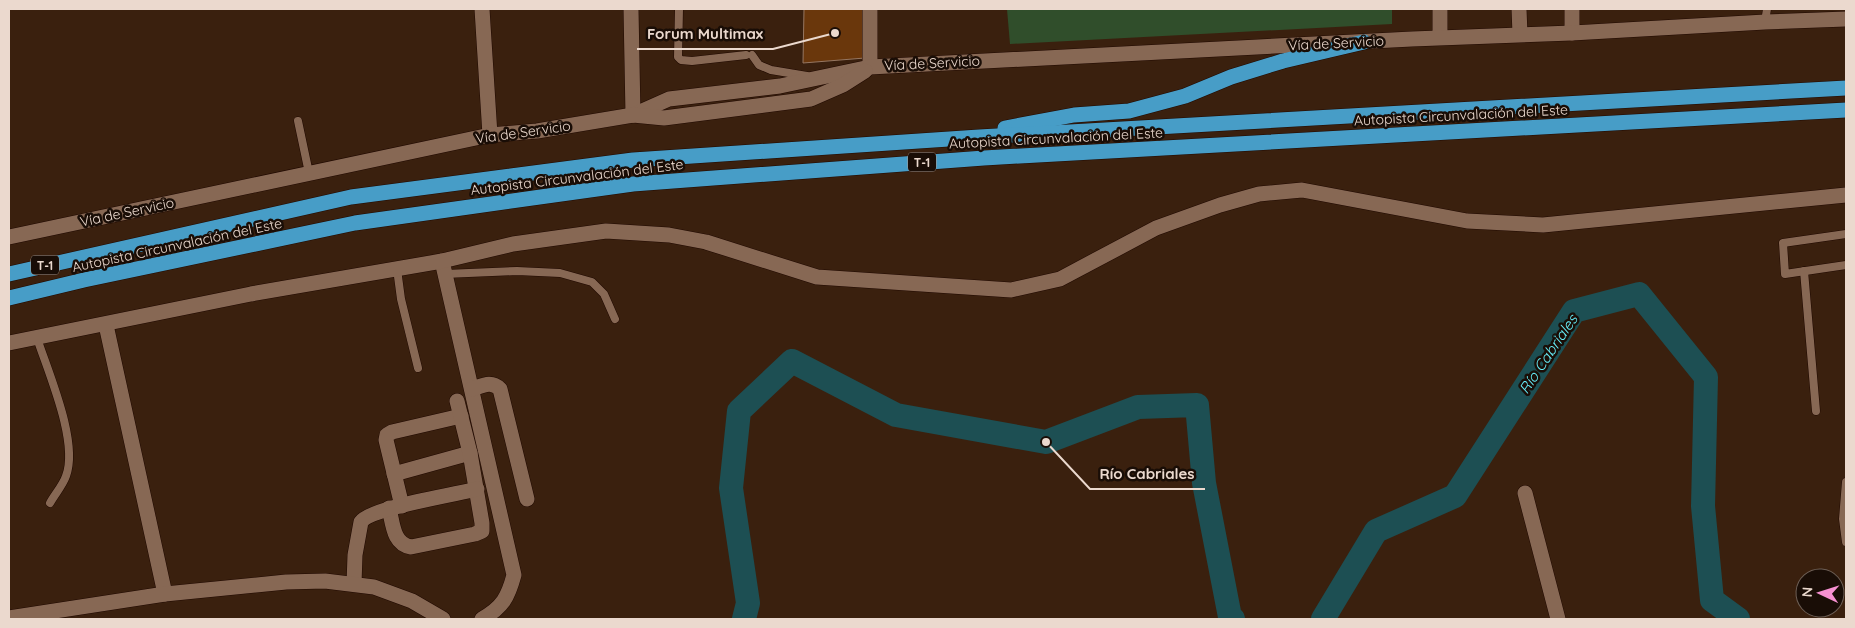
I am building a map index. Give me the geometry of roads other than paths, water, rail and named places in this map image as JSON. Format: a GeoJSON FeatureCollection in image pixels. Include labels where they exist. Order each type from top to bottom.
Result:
{"type":"FeatureCollection","features":[{"type":"Feature","properties":{"kind":"highway"},"geometry":{"type":"LineString","coordinates":[[970,138],[1012,126],[1074,115],[1130,111],[1185,96],[1231,78],[1284,61],[1364,42]]}},
{"type":"Feature","properties":{"kind":"highway","name":"Autopista Circunvalación del Este"},"geometry":{"type":"LineString","coordinates":[[9,274],[351,197],[632,160],[970,138],[1846,88]]}},
{"type":"Feature","properties":{"kind":"highway","name":"Autopista Circunvalación del Este"},"geometry":{"type":"LineString","coordinates":[[9,298],[84,280],[355,224],[633,184],[993,157],[1846,110]]}},
{"type":"Feature","properties":{"kind":"street"},"geometry":{"type":"LineString","coordinates":[[482,9],[490,135]]}},
{"type":"Feature","properties":{"kind":"street"},"geometry":{"type":"LineString","coordinates":[[631,9],[634,115],[670,100],[780,86],[870,67],[870,9]]}},
{"type":"Feature","properties":{"kind":"street"},"geometry":{"type":"LineString","coordinates":[[1440,9],[1440,37]]}},
{"type":"Feature","properties":{"kind":"street"},"geometry":{"type":"LineString","coordinates":[[1519,9],[1520,34]]}},
{"type":"Feature","properties":{"kind":"street"},"geometry":{"type":"LineString","coordinates":[[1572,9],[1572,33]]}},
{"type":"Feature","properties":{"kind":"street","name":"Vía de Servicio"},"geometry":{"type":"LineString","coordinates":[[9,237],[490,135],[537,131],[634,115],[664,118],[811,99],[844,85],[870,67],[1440,37],[1572,33],[1766,15],[1846,19]]}},
{"type":"Feature","properties":{"kind":"street"},"geometry":{"type":"LineString","coordinates":[[774,105],[780,86]]}},
{"type":"Feature","properties":{"kind":"street"},"geometry":{"type":"LineString","coordinates":[[9,344],[251,294],[397,269],[444,267],[513,244],[606,232],[669,235],[706,242],[817,277],[1011,290],[1060,279],[1156,228],[1259,194],[1302,190],[1467,221],[1543,225],[1846,195]]}},
{"type":"Feature","properties":{"kind":"street"},"geometry":{"type":"LineString","coordinates":[[444,267],[514,574],[509,593],[501,606],[482,619]]}},
{"type":"Feature","properties":{"kind":"street"},"geometry":{"type":"LineString","coordinates":[[106,325],[165,594]]}},
{"type":"Feature","properties":{"kind":"street"},"geometry":{"type":"LineString","coordinates":[[472,389],[489,384],[495,384],[500,389],[527,499]]}},
{"type":"Feature","properties":{"kind":"street"},"geometry":{"type":"LineString","coordinates":[[457,401],[461,416],[470,453],[477,489],[482,531],[411,547],[403,546],[397,540],[394,474],[386,440],[387,435],[392,432],[461,416]]}},
{"type":"Feature","properties":{"kind":"street"},"geometry":{"type":"LineString","coordinates":[[394,474],[470,453]]}},
{"type":"Feature","properties":{"kind":"street"},"geometry":{"type":"LineString","coordinates":[[354,584],[355,555],[361,522],[368,515],[395,507],[477,489]]}},
{"type":"Feature","properties":{"kind":"street"},"geometry":{"type":"LineString","coordinates":[[1525,493],[1558,619]]}},
{"type":"Feature","properties":{"kind":"street"},"geometry":{"type":"LineString","coordinates":[[9,618],[165,594],[286,582],[325,581],[374,587],[412,601],[442,619]]}},
{"type":"Feature","properties":{"kind":"lane"},"geometry":{"type":"LineString","coordinates":[[679,9],[678,57],[681,60],[692,61],[749,55],[759,65],[771,70],[814,78]]}},
{"type":"Feature","properties":{"kind":"lane"},"geometry":{"type":"LineString","coordinates":[[738,109],[744,90]]}},
{"type":"Feature","properties":{"kind":"lane"},"geometry":{"type":"LineString","coordinates":[[298,121],[309,174]]}},
{"type":"Feature","properties":{"kind":"lane"},"geometry":{"type":"LineString","coordinates":[[1846,234],[1783,243],[1785,274],[1846,265]]}},
{"type":"Feature","properties":{"kind":"lane"},"geometry":{"type":"LineString","coordinates":[[444,267],[560,273],[592,282],[604,294],[614,318]]}},
{"type":"Feature","properties":{"kind":"lane"},"geometry":{"type":"LineString","coordinates":[[397,269],[401,299],[418,368]]}},
{"type":"Feature","properties":{"kind":"lane"},"geometry":{"type":"LineString","coordinates":[[1804,271],[1816,411]]}},
{"type":"Feature","properties":{"kind":"lane"},"geometry":{"type":"LineString","coordinates":[[37,338],[62,412],[70,452],[66,475],[50,503]]}},
{"type":"Feature","properties":{"kind":"lane"},"geometry":{"type":"LineString","coordinates":[[1846,482],[1843,519],[1846,542]]}},
{"type":"Feature","properties":{"kind":"waterway","name":"Río Cabriales"},"geometry":{"type":"LineString","coordinates":[[1323,619],[1376,531],[1455,496],[1574,311],[1639,294],[1706,377],[1703,506],[1712,600],[1738,619]]}},
{"type":"Feature","properties":{"kind":"waterway","name":"Río Cabriales"},"geometry":{"type":"LineString","coordinates":[[744,619],[748,603],[731,488],[739,411],[792,361],[896,415],[1046,442],[1138,407],[1197,405],[1204,483],[1230,617],[1233,619]]}},
{"type":"Feature","properties":{"kind":"place","name":"Forum Multimax"},"geometry":{"type":"Point","coordinates":[835,33]}},
{"type":"Feature","properties":{"kind":"place","name":"Río Cabriales"},"geometry":{"type":"Point","coordinates":[1046,442]}}]}
